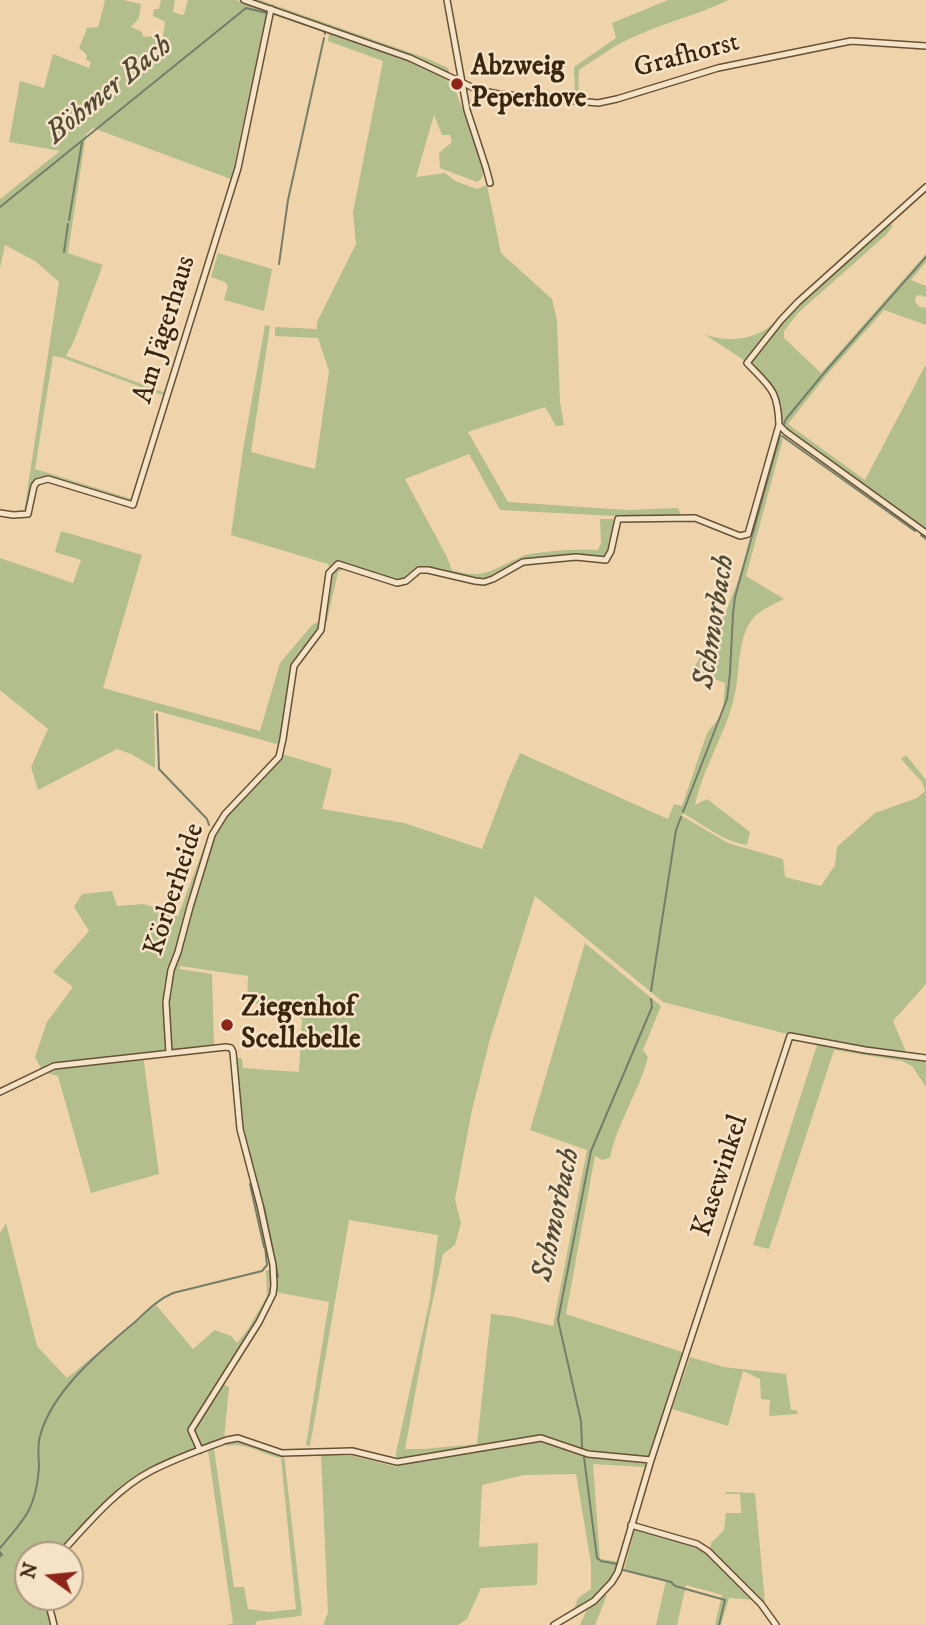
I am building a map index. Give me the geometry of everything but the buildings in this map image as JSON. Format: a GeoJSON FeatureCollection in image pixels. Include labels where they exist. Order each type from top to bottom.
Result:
{"type":"FeatureCollection","features":[{"type":"Feature","properties":{"kind":"street"},"geometry":{"type":"LineString","coordinates":[[244,0],[410,58],[461,82]]}},
{"type":"Feature","properties":{"kind":"street"},"geometry":{"type":"LineString","coordinates":[[447,0],[467,110],[489,183]]}},
{"type":"Feature","properties":{"kind":"street","name":"Am Jägerhaus"},"geometry":{"type":"LineString","coordinates":[[0,513],[28,514],[34,486],[37,482],[48,479],[133,505],[238,167],[271,9]]}},
{"type":"Feature","properties":{"kind":"street","name":"Grafhorst"},"geometry":{"type":"LineString","coordinates":[[461,82],[478,90],[498,94],[598,103],[718,68],[851,41],[926,46]]}},
{"type":"Feature","properties":{"kind":"street"},"geometry":{"type":"LineString","coordinates":[[926,187],[798,303],[747,363],[771,388],[779,407],[779,425],[786,432],[926,533]]}},
{"type":"Feature","properties":{"kind":"street","name":"Körberheide"},"geometry":{"type":"LineString","coordinates":[[169,1053],[166,1002],[171,970],[212,835],[225,814],[279,757],[294,666],[321,630],[329,573],[338,564],[397,583],[406,581],[419,570],[484,582],[523,562],[576,556],[606,560],[611,551],[618,519],[695,518],[740,536],[748,534],[779,425]]}},
{"type":"Feature","properties":{"kind":"street","name":"Kasewinkel"},"geometry":{"type":"LineString","coordinates":[[554,1625],[594,1601],[618,1572],[651,1460],[790,1036],[926,1058]]}},
{"type":"Feature","properties":{"kind":"street"},"geometry":{"type":"LineString","coordinates":[[0,1092],[54,1066],[231,1048],[240,1129],[260,1205],[273,1265],[274,1285],[273,1294],[259,1322],[191,1430],[200,1450]]}},
{"type":"Feature","properties":{"kind":"street"},"geometry":{"type":"LineString","coordinates":[[72,1541],[107,1505],[150,1471],[200,1450],[238,1438],[282,1453],[352,1451],[397,1462],[541,1438],[588,1454],[651,1460]]}},
{"type":"Feature","properties":{"kind":"street"},"geometry":{"type":"LineString","coordinates":[[631,1525],[697,1544],[708,1551],[761,1604],[776,1625]]}},
{"type":"Feature","properties":{"kind":"green space"},"geometry":{"type":"Polygon","coordinates":[[[103,0],[141,4],[139,18],[131,27],[142,32],[143,37],[155,36],[156,44],[162,42],[165,24],[153,16],[154,9],[159,9],[161,0],[175,0],[173,12],[182,15],[188,0],[236,0],[267,11],[231,179],[93,128],[86,134],[68,253],[103,265],[66,356],[166,393],[165,396],[53,356],[35,469],[132,499],[125,502],[50,478],[33,483],[27,510],[24,512],[59,282],[35,261],[5,245],[0,268],[0,199],[60,151],[9,142],[20,81],[44,88],[53,54],[89,68],[91,62],[86,60],[87,55],[79,48],[87,28],[98,27],[105,1],[103,0]]]}},
{"type":"Feature","properties":{"kind":"green space"},"geometry":{"type":"Polygon","coordinates":[[[250,0],[260,0],[426,58],[448,68],[449,74],[423,60],[250,0]]]}},
{"type":"Feature","properties":{"kind":"green space"},"geometry":{"type":"Polygon","coordinates":[[[668,0],[729,0],[643,33],[611,49],[579,70],[578,97],[575,96],[574,67],[616,38],[612,23],[668,0]]]}},
{"type":"Feature","properties":{"kind":"green space"},"geometry":{"type":"Polygon","coordinates":[[[329,33],[423,65],[456,86],[481,158],[482,177],[477,182],[440,168],[439,153],[452,142],[450,135],[442,135],[434,115],[416,177],[445,173],[455,181],[477,189],[487,185],[501,253],[552,299],[557,321],[560,402],[564,425],[556,426],[545,407],[468,432],[508,502],[627,510],[678,508],[680,515],[616,516],[500,510],[469,454],[405,479],[452,570],[482,574],[525,555],[562,550],[598,550],[601,543],[600,519],[613,519],[614,522],[607,552],[603,557],[577,555],[522,560],[483,579],[429,568],[397,581],[343,562],[342,570],[338,572],[327,621],[298,664],[280,745],[154,710],[155,768],[117,749],[38,790],[31,767],[48,729],[0,690],[0,558],[73,583],[81,560],[55,552],[61,531],[142,555],[103,688],[260,731],[280,663],[312,625],[325,618],[331,573],[328,564],[231,535],[265,325],[270,326],[251,452],[315,469],[329,371],[318,338],[275,336],[275,327],[317,329],[317,322],[356,244],[353,212],[383,61],[328,41],[329,33]]]}},
{"type":"Feature","properties":{"kind":"green space"},"geometry":{"type":"Polygon","coordinates":[[[889,223],[893,226],[886,235],[798,313],[784,331],[784,338],[821,373],[926,254],[926,262],[911,280],[926,286],[926,297],[916,296],[915,302],[926,308],[926,325],[884,310],[788,424],[865,480],[926,364],[926,528],[781,424],[779,405],[753,366],[704,334],[737,339],[762,332],[789,307],[795,307],[889,223]]]}},
{"type":"Feature","properties":{"kind":"green space"},"geometry":{"type":"Polygon","coordinates":[[[218,253],[272,269],[264,311],[224,300],[228,286],[225,282],[211,277],[218,253]]]}},
{"type":"Feature","properties":{"kind":"green space"},"geometry":{"type":"Polygon","coordinates":[[[780,437],[783,439],[746,576],[784,599],[764,609],[745,632],[730,712],[695,805],[707,799],[750,832],[747,845],[722,836],[683,813],[682,816],[728,843],[783,859],[785,877],[821,886],[835,865],[837,847],[875,813],[917,798],[925,791],[922,782],[901,759],[906,755],[926,780],[926,984],[893,1021],[906,1052],[926,1055],[926,1087],[912,1066],[902,1061],[834,1050],[769,1249],[753,1245],[818,1042],[663,1002],[535,896],[490,1039],[472,1110],[455,1199],[461,1223],[455,1245],[443,1254],[405,1449],[477,1444],[491,1314],[553,1326],[587,1150],[530,1130],[585,943],[661,1006],[643,1050],[648,1057],[644,1070],[610,1158],[602,1160],[595,1156],[566,1314],[685,1353],[645,1467],[593,1464],[600,1559],[620,1562],[616,1572],[596,1595],[607,1595],[595,1625],[580,1625],[587,1609],[576,1613],[574,1610],[578,1598],[591,1589],[591,1563],[576,1474],[524,1475],[482,1485],[479,1547],[538,1543],[537,1585],[481,1588],[467,1619],[458,1625],[323,1625],[328,1613],[321,1455],[353,1456],[397,1467],[396,1453],[430,1299],[438,1235],[349,1220],[310,1446],[306,1445],[329,1302],[275,1292],[275,1265],[241,1124],[235,1058],[242,1058],[243,1068],[299,1072],[302,1018],[274,1015],[274,1007],[247,1002],[248,976],[180,966],[179,969],[212,974],[214,1047],[143,1055],[159,1174],[91,1193],[58,1076],[43,1072],[35,1057],[47,1022],[73,987],[53,972],[89,931],[74,907],[82,894],[112,891],[117,906],[144,904],[178,916],[212,826],[279,753],[332,769],[322,809],[404,823],[482,849],[520,753],[668,819],[674,804],[682,806],[707,733],[723,713],[725,683],[696,672],[695,666],[725,614],[738,581],[780,437]]]}},
{"type":"Feature","properties":{"kind":"green space"},"geometry":{"type":"Polygon","coordinates":[[[6,1223],[37,1346],[67,1378],[156,1305],[193,1349],[215,1330],[231,1336],[237,1343],[267,1296],[266,1271],[272,1268],[271,1294],[220,1382],[229,1387],[224,1439],[130,1482],[71,1541],[14,1541],[14,1611],[48,1611],[52,1625],[0,1625],[0,1233],[6,1223]]]}},
{"type":"Feature","properties":{"kind":"green space"},"geometry":{"type":"Polygon","coordinates":[[[690,1357],[724,1367],[786,1374],[791,1410],[796,1410],[798,1414],[769,1416],[770,1400],[761,1399],[760,1379],[743,1371],[728,1426],[672,1409],[690,1357]]]}},
{"type":"Feature","properties":{"kind":"green space"},"geometry":{"type":"Polygon","coordinates":[[[239,1440],[284,1455],[301,1616],[257,1621],[255,1625],[226,1625],[233,1623],[208,1450],[214,1449],[234,1587],[244,1587],[248,1609],[270,1612],[296,1609],[281,1458],[241,1445],[227,1446],[226,1443],[239,1440]]]}},
{"type":"Feature","properties":{"kind":"green space"},"geometry":{"type":"Polygon","coordinates":[[[725,1492],[755,1493],[765,1603],[710,1549],[711,1543],[724,1530],[726,1513],[741,1513],[740,1494],[725,1492]]]}},
{"type":"Feature","properties":{"kind":"green space"},"geometry":{"type":"Polygon","coordinates":[[[635,1529],[695,1545],[707,1552],[754,1600],[729,1598],[721,1625],[715,1625],[722,1595],[686,1585],[677,1625],[656,1625],[666,1580],[624,1570],[635,1529]]]}},
{"type":"Feature","properties":{"kind":"waterway","name":"Böhmer Bach"},"geometry":{"type":"LineString","coordinates":[[0,207],[246,8],[267,13]]}},
{"type":"Feature","properties":{"kind":"waterway"},"geometry":{"type":"LineString","coordinates":[[275,14],[321,30],[325,34]]}},
{"type":"Feature","properties":{"kind":"waterway"},"geometry":{"type":"LineString","coordinates":[[279,264],[288,200],[324,38]]}},
{"type":"Feature","properties":{"kind":"waterway"},"geometry":{"type":"LineString","coordinates":[[69,220],[82,142]]}},
{"type":"Feature","properties":{"kind":"waterway"},"geometry":{"type":"LineString","coordinates":[[64,252],[68,224]]}},
{"type":"Feature","properties":{"kind":"waterway","name":"Schmorbach"},"geometry":{"type":"LineString","coordinates":[[784,424],[824,373],[926,257]]}},
{"type":"Feature","properties":{"kind":"waterway","name":"Schmorbach"},"geometry":{"type":"LineString","coordinates":[[683,812],[727,699],[735,597],[780,435]]}},
{"type":"Feature","properties":{"kind":"waterway"},"geometry":{"type":"LineString","coordinates":[[782,436],[915,531]]}},
{"type":"Feature","properties":{"kind":"waterway"},"geometry":{"type":"LineString","coordinates":[[921,535],[926,539]]}},
{"type":"Feature","properties":{"kind":"waterway"},"geometry":{"type":"LineString","coordinates":[[157,714],[159,769],[207,819],[209,825]]}},
{"type":"Feature","properties":{"kind":"waterway","name":"Schmorbach"},"geometry":{"type":"LineString","coordinates":[[651,991],[676,830],[681,817]]}},
{"type":"Feature","properties":{"kind":"waterway","name":"Schmorbach"},"geometry":{"type":"LineString","coordinates":[[582,1447],[581,1421],[558,1320],[591,1151],[652,1007],[651,999]]}},
{"type":"Feature","properties":{"kind":"waterway"},"geometry":{"type":"LineString","coordinates":[[250,1184],[264,1247]]}},
{"type":"Feature","properties":{"kind":"waterway"},"geometry":{"type":"LineString","coordinates":[[264,1207],[278,1277]]}},
{"type":"Feature","properties":{"kind":"waterway"},"geometry":{"type":"LineString","coordinates":[[0,1548],[23,1520],[32,1503],[39,1468],[39,1440],[46,1419],[79,1373],[167,1296],[262,1271],[267,1265],[265,1247]]}},
{"type":"Feature","properties":{"kind":"waterway","name":"Schmorbach"},"geometry":{"type":"LineString","coordinates":[[584,1457],[597,1558],[617,1564]]}},
{"type":"Feature","properties":{"kind":"waterway"},"geometry":{"type":"LineString","coordinates":[[0,1552],[0,1556]]}},
{"type":"Feature","properties":{"kind":"waterway","name":"Schmorbach"},"geometry":{"type":"LineString","coordinates":[[623,1570],[725,1600],[719,1625]]}},
{"type":"Feature","properties":{"kind":"place","name":"Abzweig Peperhove"},"geometry":{"type":"Point","coordinates":[457,84]}},
{"type":"Feature","properties":{"kind":"place","name":"Ziegenhof Scellebelle"},"geometry":{"type":"Point","coordinates":[227,1025]}}]}
